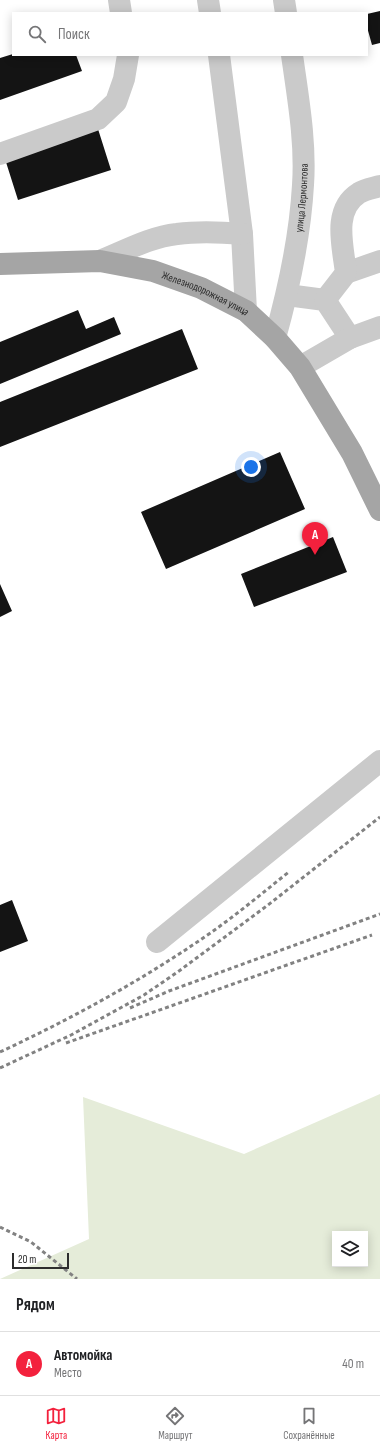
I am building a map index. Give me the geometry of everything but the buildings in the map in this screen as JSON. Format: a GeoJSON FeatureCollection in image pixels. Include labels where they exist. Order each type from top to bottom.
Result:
{"type":"FeatureCollection","features":[{"type":"Feature","properties":{"kind":"main road","name":"Железнодорожная улица"},"geometry":{"type":"LineString","coordinates":[[0,264],[100,261],[153,271],[201,288],[246,311],[275,338],[300,367],[352,453],[380,510]]}},
{"type":"Feature","properties":{"kind":"street"},"geometry":{"type":"LineString","coordinates":[[119,0],[121,12]]}},
{"type":"Feature","properties":{"kind":"street"},"geometry":{"type":"LineString","coordinates":[[208,0],[210,12]]}},
{"type":"Feature","properties":{"kind":"street"},"geometry":{"type":"LineString","coordinates":[[284,0],[286,12]]}},
{"type":"Feature","properties":{"kind":"street"},"geometry":{"type":"LineString","coordinates":[[0,154],[98,119],[116,102],[124,79],[128,56]]}},
{"type":"Feature","properties":{"kind":"street"},"geometry":{"type":"LineString","coordinates":[[219,56],[242,234],[246,311]]}},
{"type":"Feature","properties":{"kind":"street","name":"улица Лермонтова"},"geometry":{"type":"LineString","coordinates":[[275,338],[287,295],[299,235],[303,184],[300,113],[292,56]]}},
{"type":"Feature","properties":{"kind":"street"},"geometry":{"type":"LineString","coordinates":[[346,273],[340,225],[346,205],[360,192],[380,186]]}},
{"type":"Feature","properties":{"kind":"street"},"geometry":{"type":"LineString","coordinates":[[100,261],[142,243],[175,234],[211,231],[242,234]]}},
{"type":"Feature","properties":{"kind":"street"},"geometry":{"type":"LineString","coordinates":[[325,300],[346,273],[380,261]]}},
{"type":"Feature","properties":{"kind":"street"},"geometry":{"type":"LineString","coordinates":[[287,295],[325,300],[350,338]]}},
{"type":"Feature","properties":{"kind":"street"},"geometry":{"type":"LineString","coordinates":[[300,367],[350,338],[380,327]]}},
{"type":"Feature","properties":{"kind":"street"},"geometry":{"type":"LineString","coordinates":[[157,942],[380,761]]}},
{"type":"Feature","properties":{"kind":"green space"},"geometry":{"type":"Polygon","coordinates":[[[380,1094],[380,1279],[0,1279],[89,1239],[83,1097],[244,1154],[380,1094]]]}},
{"type":"Feature","properties":{"kind":"railway"},"geometry":{"type":"LineString","coordinates":[[0,1068],[71,1035],[144,995],[268,905],[380,817]]}},
{"type":"Feature","properties":{"kind":"railway"},"geometry":{"type":"LineString","coordinates":[[0,1052],[56,1025],[164,964],[225,922],[290,871]]}},
{"type":"Feature","properties":{"kind":"railway"},"geometry":{"type":"LineString","coordinates":[[130,1008],[169,991],[380,914]]}},
{"type":"Feature","properties":{"kind":"railway"},"geometry":{"type":"LineString","coordinates":[[66,1043],[372,935]]}},
{"type":"Feature","properties":{"kind":"railway"},"geometry":{"type":"LineString","coordinates":[[0,1227],[31,1242],[77,1279]]}},
{"type":"Feature","properties":{"kind":"place","name":"Автомойка"},"geometry":{"type":"Point","coordinates":[315,555]}}]}
